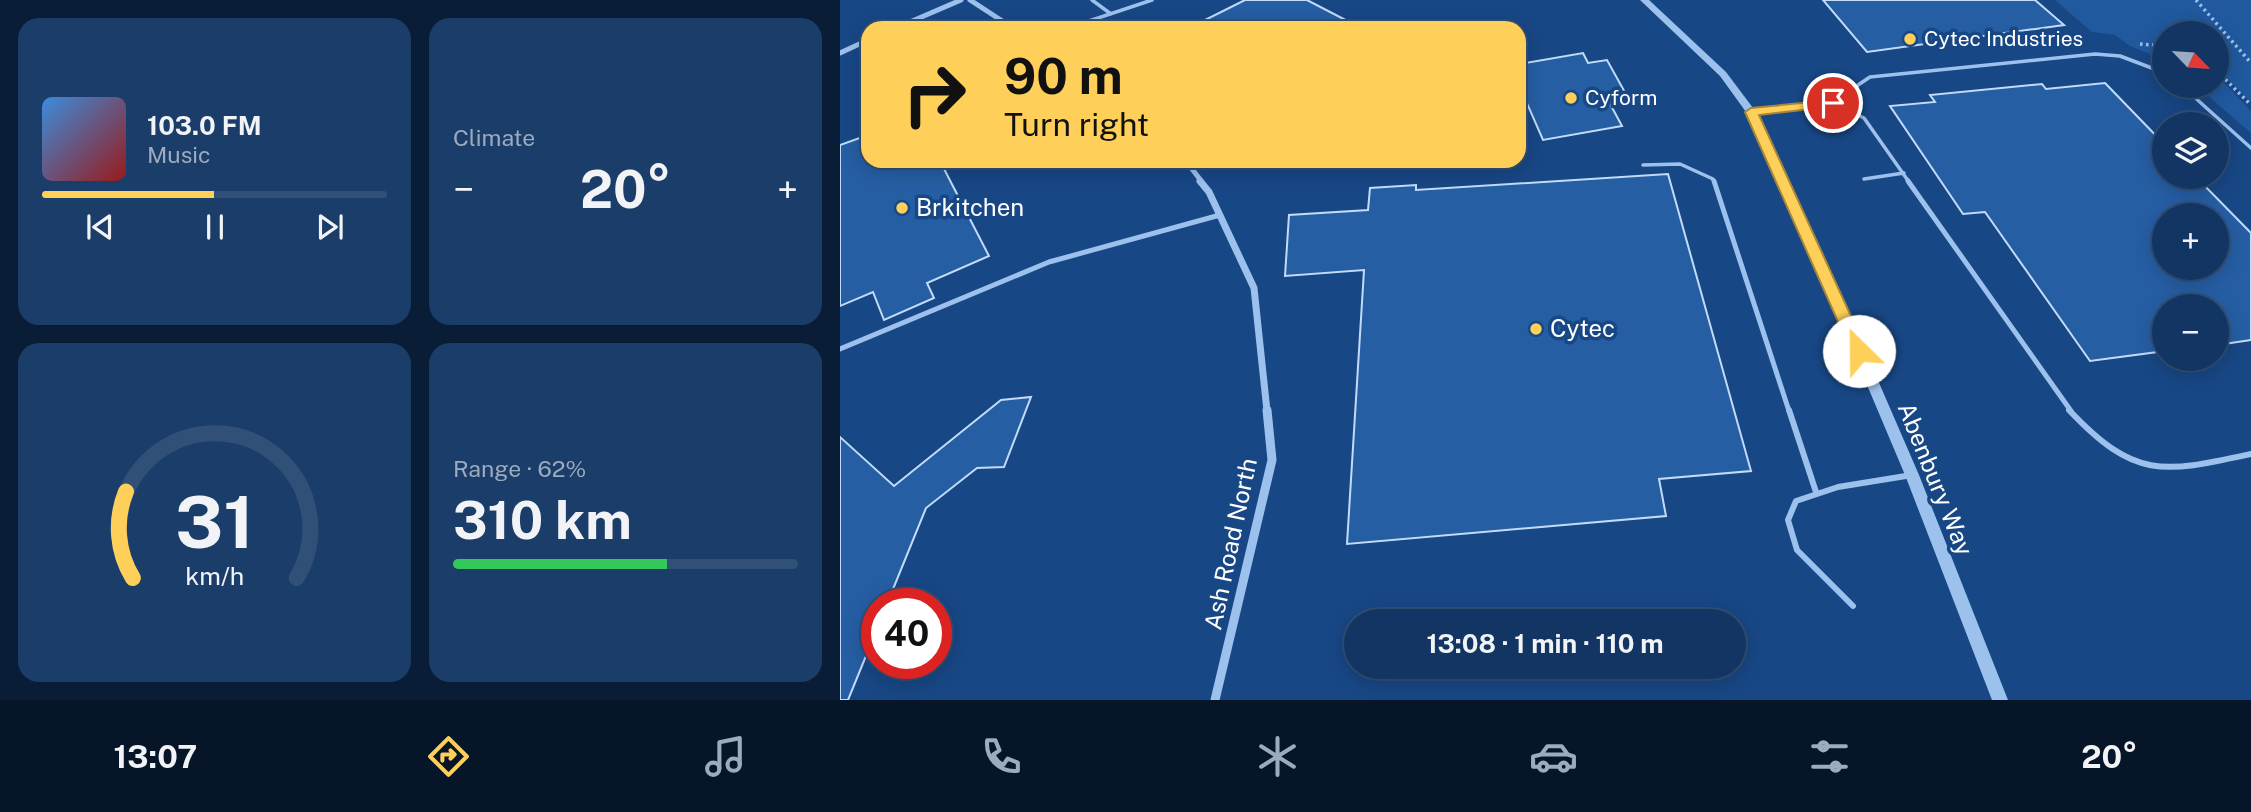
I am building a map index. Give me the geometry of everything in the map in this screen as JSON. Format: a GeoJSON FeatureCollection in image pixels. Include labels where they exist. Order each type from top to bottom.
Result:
{"type":"FeatureCollection","features":[{"type":"Feature","properties":{"kind":"street"},"geometry":{"type":"LineString","coordinates":[[913,21],[961,0]]}},
{"type":"Feature","properties":{"kind":"street"},"geometry":{"type":"LineString","coordinates":[[970,0],[1002,21]]}},
{"type":"Feature","properties":{"kind":"street","name":"Abenbury Way"},"geometry":{"type":"LineString","coordinates":[[1644,0],[1723,74],[1751,112],[1838,302],[1912,475],[2000,700]]}},
{"type":"Feature","properties":{"kind":"street"},"geometry":{"type":"LineString","coordinates":[[840,53],[861,43]]}},
{"type":"Feature","properties":{"kind":"street","name":"Ash Road North"},"geometry":{"type":"LineString","coordinates":[[1191,168],[1209,192],[1254,288],[1272,460],[1215,700]]}},
{"type":"Feature","properties":{"kind":"lane"},"geometry":{"type":"LineString","coordinates":[[1092,0],[1111,14]]}},
{"type":"Feature","properties":{"kind":"lane"},"geometry":{"type":"LineString","coordinates":[[1090,21],[1152,0]]}},
{"type":"Feature","properties":{"kind":"lane"},"geometry":{"type":"LineString","coordinates":[[1846,108],[1858,85],[1870,77],[2095,54],[2120,56],[2152,68]]}},
{"type":"Feature","properties":{"kind":"lane"},"geometry":{"type":"LineString","coordinates":[[2195,98],[2251,148]]}},
{"type":"Feature","properties":{"kind":"lane"},"geometry":{"type":"LineString","coordinates":[[1751,112],[1833,103],[1864,118],[1875,130],[2063,403],[2097,440],[2122,457],[2149,466],[2171,469],[2251,454]]}},
{"type":"Feature","properties":{"kind":"lane"},"geometry":{"type":"LineString","coordinates":[[1643,165],[1680,164],[1713,179],[1816,492]]}},
{"type":"Feature","properties":{"kind":"lane"},"geometry":{"type":"LineString","coordinates":[[1864,179],[1904,173]]}},
{"type":"Feature","properties":{"kind":"lane"},"geometry":{"type":"LineString","coordinates":[[840,349],[1049,262],[1220,215]]}},
{"type":"Feature","properties":{"kind":"lane"},"geometry":{"type":"LineString","coordinates":[[1853,606],[1797,550],[1788,520],[1796,500],[1854,482],[1912,475]]}},
{"type":"Feature","properties":{"kind":"path"},"geometry":{"type":"LineString","coordinates":[[2196,0],[2251,63]]}},
{"type":"Feature","properties":{"kind":"path"},"geometry":{"type":"LineString","coordinates":[[2230,84],[2251,105]]}},
{"type":"Feature","properties":{"kind":"shaded area"},"geometry":{"type":"Polygon","coordinates":[[[2055,0],[2251,0],[2251,102],[2230,82],[2230,21],[2152,21],[2152,55],[2130,46],[2115,35],[2092,32],[2055,0]]]}},
{"type":"Feature","properties":{"kind":"shaded area"},"geometry":{"type":"Polygon","coordinates":[[[2230,89],[2251,111],[2251,133],[2229,112],[2211,98],[2230,98],[2230,89]]]}},
{"type":"Feature","properties":{"kind":"building"},"geometry":{"type":"Polygon","coordinates":[[[1245,0],[1307,0],[1348,21],[1203,21],[1245,0]]]}},
{"type":"Feature","properties":{"kind":"building","name":"Cytec Industries"},"geometry":{"type":"Polygon","coordinates":[[[1823,0],[2035,0],[2064,25],[1867,52],[1823,0]]]}},
{"type":"Feature","properties":{"kind":"building","name":"Cyform"},"geometry":{"type":"Polygon","coordinates":[[[1583,53],[1588,63],[1607,60],[1627,96],[1608,100],[1622,126],[1543,140],[1526,101],[1526,63],[1583,53]]]}},
{"type":"Feature","properties":{"kind":"building"},"geometry":{"type":"Polygon","coordinates":[[[2105,83],[2152,132],[2152,189],[2208,189],[2222,203],[2152,203],[2152,280],[2229,280],[2229,211],[2251,233],[2251,340],[2229,343],[2229,294],[2152,294],[2152,353],[2090,361],[1985,212],[1963,214],[1890,106],[1935,102],[1930,95],[2042,84],[2046,89],[2105,83]]]}},
{"type":"Feature","properties":{"kind":"building","name":"Brkitchen"},"geometry":{"type":"Polygon","coordinates":[[[861,138],[861,168],[944,168],[989,256],[927,283],[934,298],[884,320],[873,292],[840,306],[840,145],[861,138]]]}},
{"type":"Feature","properties":{"kind":"building","name":"Cytec"},"geometry":{"type":"Polygon","coordinates":[[[1668,174],[1751,471],[1659,479],[1666,516],[1347,544],[1364,270],[1285,276],[1289,215],[1368,210],[1370,188],[1416,185],[1416,190],[1668,174]]]}},
{"type":"Feature","properties":{"kind":"building"},"geometry":{"type":"Polygon","coordinates":[[[1031,397],[1004,467],[977,468],[926,508],[894,588],[861,588],[861,668],[848,700],[840,700],[840,437],[894,486],[1001,400],[1031,397]]]}},
{"type":"Feature","properties":{"kind":"place","name":"Cytec Industries"},"geometry":{"type":"Point","coordinates":[1910,39]}},
{"type":"Feature","properties":{"kind":"place","name":"Cyform"},"geometry":{"type":"Point","coordinates":[1571,98]}},
{"type":"Feature","properties":{"kind":"place","name":"Brkitchen"},"geometry":{"type":"Point","coordinates":[902,208]}},
{"type":"Feature","properties":{"kind":"place","name":"Cytec"},"geometry":{"type":"Point","coordinates":[1536,329]}},
{"type":"Feature","properties":{"kind":"route"},"geometry":{"type":"LineString","coordinates":[[1833,103],[1751,112],[1859,351]]}}]}
